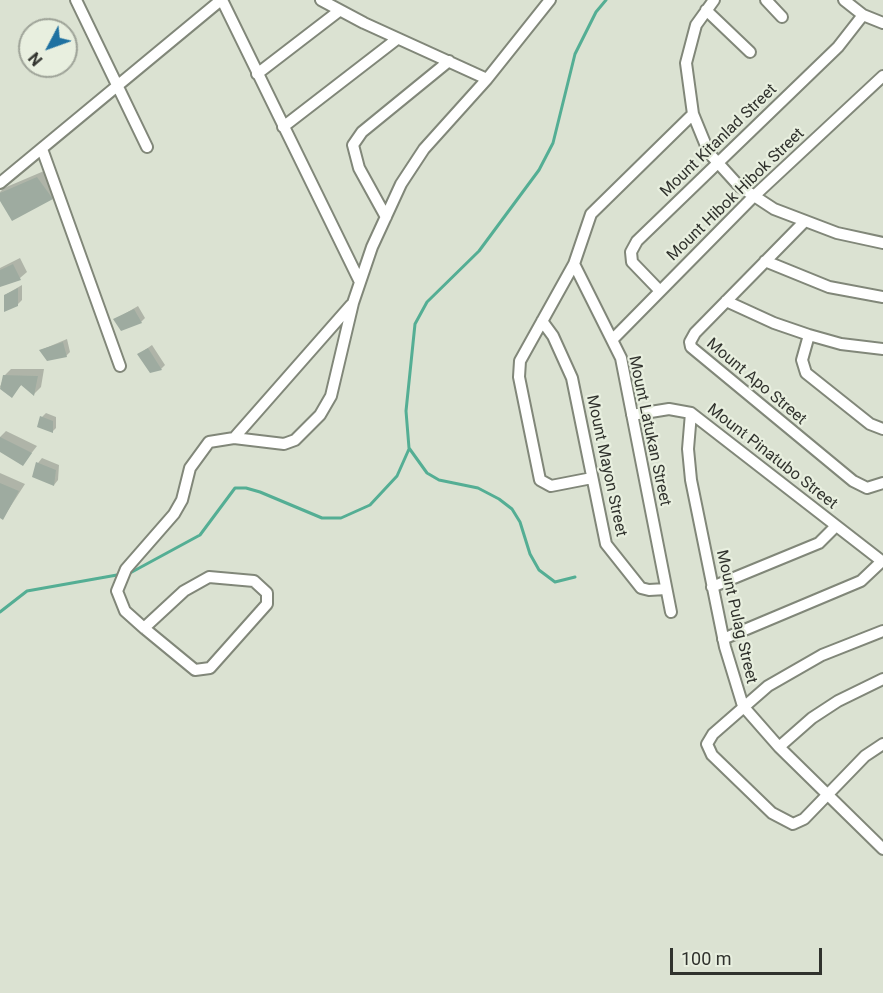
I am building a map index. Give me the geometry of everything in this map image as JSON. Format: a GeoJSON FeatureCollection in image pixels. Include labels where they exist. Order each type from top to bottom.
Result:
{"type":"FeatureCollection","features":[{"type":"Feature","properties":{"kind":"street"},"geometry":{"type":"LineString","coordinates":[[76,0],[116,87],[147,147]]}},
{"type":"Feature","properties":{"kind":"street"},"geometry":{"type":"LineString","coordinates":[[0,183],[221,0],[360,282]]}},
{"type":"Feature","properties":{"kind":"street"},"geometry":{"type":"LineString","coordinates":[[321,0],[339,11],[487,79]]}},
{"type":"Feature","properties":{"kind":"street"},"geometry":{"type":"LineString","coordinates":[[144,628],[184,591],[208,577],[254,581],[267,593],[267,604],[216,663],[203,671],[188,666],[144,628],[120,602],[117,591],[120,579],[174,514],[182,500],[190,468],[209,442],[234,438],[284,444],[296,440],[320,415],[331,396],[360,282],[401,184],[424,148],[487,79],[550,0]]}},
{"type":"Feature","properties":{"kind":"street"},"geometry":{"type":"LineString","coordinates":[[714,0],[706,10],[690,41],[686,63],[693,114],[701,139],[717,164],[753,197],[804,222],[837,233],[883,243]]}},
{"type":"Feature","properties":{"kind":"street"},"geometry":{"type":"LineString","coordinates":[[766,0],[782,17]]}},
{"type":"Feature","properties":{"kind":"street"},"geometry":{"type":"LineString","coordinates":[[844,0],[863,15],[883,23]]}},
{"type":"Feature","properties":{"kind":"street"},"geometry":{"type":"LineString","coordinates":[[706,10],[750,51]]}},
{"type":"Feature","properties":{"kind":"street"},"geometry":{"type":"LineString","coordinates":[[257,74],[339,11]]}},
{"type":"Feature","properties":{"kind":"street","name":"Mount Kitanlad Street"},"geometry":{"type":"LineString","coordinates":[[660,291],[632,262],[632,247],[838,47],[863,15]]}},
{"type":"Feature","properties":{"kind":"street"},"geometry":{"type":"LineString","coordinates":[[283,127],[398,39]]}},
{"type":"Feature","properties":{"kind":"street"},"geometry":{"type":"LineString","coordinates":[[386,217],[359,168],[353,145],[362,132],[448,61]]}},
{"type":"Feature","properties":{"kind":"street","name":"Mount Hibok Hibok Street"},"geometry":{"type":"LineString","coordinates":[[613,339],[753,197],[883,76]]}},
{"type":"Feature","properties":{"kind":"street"},"geometry":{"type":"LineString","coordinates":[[592,478],[551,486],[540,480],[519,369],[523,354],[573,264],[591,213],[693,114]]}},
{"type":"Feature","properties":{"kind":"street"},"geometry":{"type":"LineString","coordinates":[[42,149],[120,366]]}},
{"type":"Feature","properties":{"kind":"street","name":"Mount Apo Street"},"geometry":{"type":"LineString","coordinates":[[804,222],[692,337],[691,347],[695,353],[853,481],[867,488],[883,483]]}},
{"type":"Feature","properties":{"kind":"street"},"geometry":{"type":"LineString","coordinates":[[765,261],[829,287],[883,297]]}},
{"type":"Feature","properties":{"kind":"street","name":"Mount Latukan Street"},"geometry":{"type":"LineString","coordinates":[[573,264],[621,358],[670,612]]}},
{"type":"Feature","properties":{"kind":"street"},"geometry":{"type":"LineString","coordinates":[[726,301],[774,323],[809,335],[841,344],[883,349]]}},
{"type":"Feature","properties":{"kind":"street"},"geometry":{"type":"LineString","coordinates":[[234,438],[353,303]]}},
{"type":"Feature","properties":{"kind":"street","name":"Mount Mayon Street"},"geometry":{"type":"LineString","coordinates":[[542,321],[553,336],[569,367],[609,549],[641,588],[666,589]]}},
{"type":"Feature","properties":{"kind":"street"},"geometry":{"type":"LineString","coordinates":[[809,335],[802,360],[806,373],[870,424],[883,429]]}},
{"type":"Feature","properties":{"kind":"street","name":"Mount Pinatubo Street"},"geometry":{"type":"LineString","coordinates":[[632,415],[675,409],[691,413],[882,561]]}},
{"type":"Feature","properties":{"kind":"street","name":"Mount Pulag Street"},"geometry":{"type":"LineString","coordinates":[[691,413],[689,465],[723,639],[743,706],[779,747],[883,849]]}},
{"type":"Feature","properties":{"kind":"street"},"geometry":{"type":"LineString","coordinates":[[712,587],[819,543],[836,526]]}},
{"type":"Feature","properties":{"kind":"street"},"geometry":{"type":"LineString","coordinates":[[723,639],[861,581],[882,561]]}},
{"type":"Feature","properties":{"kind":"street"},"geometry":{"type":"LineString","coordinates":[[883,631],[822,655],[768,686],[712,735],[707,744],[712,755],[772,813],[793,824],[804,819],[865,756],[883,744]]}},
{"type":"Feature","properties":{"kind":"street"},"geometry":{"type":"LineString","coordinates":[[779,747],[812,718],[838,701],[883,679]]}},
{"type":"Feature","properties":{"kind":"building"},"geometry":{"type":"Polygon","coordinates":[[[37,177],[53,199],[12,221],[0,201],[0,193],[37,177]]]}},
{"type":"Feature","properties":{"kind":"building"},"geometry":{"type":"Polygon","coordinates":[[[13,264],[21,280],[0,287],[0,270],[13,264]]]}},
{"type":"Feature","properties":{"kind":"building"},"geometry":{"type":"Polygon","coordinates":[[[18,288],[18,306],[4,312],[4,295],[18,288]]]}},
{"type":"Feature","properties":{"kind":"building"},"geometry":{"type":"Polygon","coordinates":[[[134,309],[142,323],[121,331],[113,319],[134,309]]]}},
{"type":"Feature","properties":{"kind":"building"},"geometry":{"type":"Polygon","coordinates":[[[63,342],[67,357],[47,361],[39,350],[63,342]]]}},
{"type":"Feature","properties":{"kind":"building"},"geometry":{"type":"Polygon","coordinates":[[[148,348],[162,370],[150,373],[137,354],[148,348]]]}},
{"type":"Feature","properties":{"kind":"building"},"geometry":{"type":"Polygon","coordinates":[[[3,375],[38,376],[34,396],[21,385],[12,398],[0,389],[3,375]]]}},
{"type":"Feature","properties":{"kind":"building"},"geometry":{"type":"Polygon","coordinates":[[[40,416],[53,421],[53,433],[37,427],[40,416]]]}},
{"type":"Feature","properties":{"kind":"building"},"geometry":{"type":"Polygon","coordinates":[[[0,437],[32,453],[23,466],[0,452],[0,437]]]}},
{"type":"Feature","properties":{"kind":"building"},"geometry":{"type":"Polygon","coordinates":[[[36,462],[56,470],[54,486],[32,477],[36,462]]]}},
{"type":"Feature","properties":{"kind":"building"},"geometry":{"type":"Polygon","coordinates":[[[0,483],[19,491],[3,520],[0,518],[0,483]]]}},
{"type":"Feature","properties":{"kind":"waterway"},"geometry":{"type":"LineString","coordinates":[[575,577],[555,582],[539,570],[530,554],[520,522],[512,509],[499,499],[478,488],[439,480],[427,473],[409,448],[406,411],[415,324],[427,302],[479,251],[539,170],[553,143],[575,54],[596,12],[606,0]]}},
{"type":"Feature","properties":{"kind":"waterway"},"geometry":{"type":"LineString","coordinates":[[130,573],[200,535],[235,488],[260,492],[322,518],[341,518],[370,505],[397,476],[409,449]]}},
{"type":"Feature","properties":{"kind":"waterway"},"geometry":{"type":"LineString","coordinates":[[0,612],[27,591],[117,575]]}}]}
